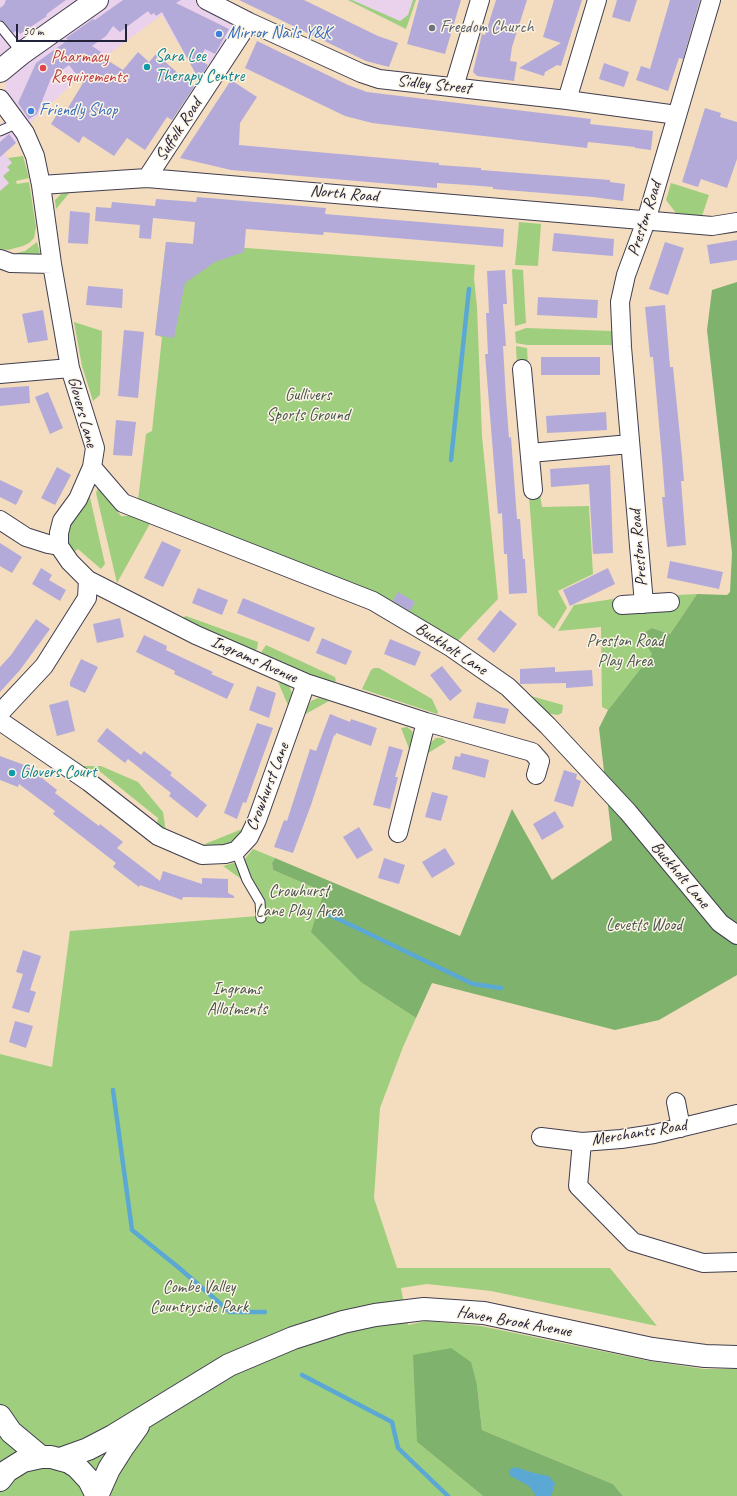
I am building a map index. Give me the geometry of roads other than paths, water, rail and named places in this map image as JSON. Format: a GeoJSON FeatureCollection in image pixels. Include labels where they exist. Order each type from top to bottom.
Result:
{"type":"FeatureCollection","features":[{"type":"Feature","properties":{"kind":"main road"},"geometry":{"type":"LineString","coordinates":[[0,71],[22,53],[97,0]]}},
{"type":"Feature","properties":{"kind":"main road","name":"Haven Brook Avenue"},"geometry":{"type":"LineString","coordinates":[[0,1480],[7,1471],[31,1458],[50,1458],[88,1449],[114,1436],[229,1365],[293,1338],[359,1318],[424,1309],[484,1313],[652,1349],[705,1356],[737,1357]]}},
{"type":"Feature","properties":{"kind":"main road"},"geometry":{"type":"LineString","coordinates":[[0,1416],[11,1432],[50,1458],[73,1465],[84,1473],[97,1496]]}},
{"type":"Feature","properties":{"kind":"main road","name":"Haven Brook Avenue"},"geometry":{"type":"LineString","coordinates":[[97,1496],[109,1469],[123,1446],[145,1417]]}},
{"type":"Feature","properties":{"kind":"street","name":"Sidley Street"},"geometry":{"type":"LineString","coordinates":[[206,0],[249,22],[367,75],[392,81],[567,100],[677,115]]}},
{"type":"Feature","properties":{"kind":"street"},"geometry":{"type":"LineString","coordinates":[[454,87],[480,0]]}},
{"type":"Feature","properties":{"kind":"street"},"geometry":{"type":"LineString","coordinates":[[567,100],[597,0]]}},
{"type":"Feature","properties":{"kind":"street","name":"Preston Road"},"geometry":{"type":"LineString","coordinates":[[644,604],[622,347],[620,302],[626,275],[646,221],[711,0]]}},
{"type":"Feature","properties":{"kind":"street","name":"Suffolk Road"},"geometry":{"type":"LineString","coordinates":[[147,178],[249,22]]}},
{"type":"Feature","properties":{"kind":"street","name":"Glovers Lane"},"geometry":{"type":"LineString","coordinates":[[0,98],[25,133],[35,156],[70,368],[95,448],[92,467],[78,499],[62,521],[59,534],[59,546]]}},
{"type":"Feature","properties":{"kind":"street","name":"North Road"},"geometry":{"type":"LineString","coordinates":[[41,185],[147,178],[712,226],[737,222]]}},
{"type":"Feature","properties":{"kind":"street"},"geometry":{"type":"LineString","coordinates":[[0,259],[11,263],[52,264]]}},
{"type":"Feature","properties":{"kind":"street"},"geometry":{"type":"LineString","coordinates":[[0,374],[70,368]]}},
{"type":"Feature","properties":{"kind":"street"},"geometry":{"type":"LineString","coordinates":[[522,369],[519,389],[530,453],[533,490]]}},
{"type":"Feature","properties":{"kind":"street"},"geometry":{"type":"LineString","coordinates":[[530,453],[630,444]]}},
{"type":"Feature","properties":{"kind":"street","name":"Buckholt Lane"},"geometry":{"type":"LineString","coordinates":[[92,467],[123,503],[373,600],[452,648],[508,688],[548,726],[628,812],[720,923],[737,935]]}},
{"type":"Feature","properties":{"kind":"street"},"geometry":{"type":"LineString","coordinates":[[0,520],[26,537],[59,546],[70,562],[88,580],[87,598],[44,666],[0,713]]}},
{"type":"Feature","properties":{"kind":"street","name":"Ingrams Avenue"},"geometry":{"type":"LineString","coordinates":[[88,580],[196,635],[306,683],[426,722],[532,752],[540,762],[536,775]]}},
{"type":"Feature","properties":{"kind":"street","name":"Preston Road"},"geometry":{"type":"LineString","coordinates":[[622,605],[670,602]]}},
{"type":"Feature","properties":{"kind":"street","name":"Crowhurst Lane"},"geometry":{"type":"LineString","coordinates":[[0,721],[89,782],[158,836],[202,855],[225,854],[236,851],[249,837],[257,820],[306,683]]}},
{"type":"Feature","properties":{"kind":"street"},"geometry":{"type":"LineString","coordinates":[[398,833],[426,722]]}},
{"type":"Feature","properties":{"kind":"street"},"geometry":{"type":"LineString","coordinates":[[676,1102],[682,1128]]}},
{"type":"Feature","properties":{"kind":"street","name":"Merchants Road"},"geometry":{"type":"LineString","coordinates":[[540,1137],[582,1142],[621,1140],[682,1128],[737,1114]]}},
{"type":"Feature","properties":{"kind":"street"},"geometry":{"type":"LineString","coordinates":[[582,1142],[578,1186],[633,1242],[703,1263],[737,1262]]}},
{"type":"Feature","properties":{"kind":"lane"},"geometry":{"type":"LineString","coordinates":[[0,26],[22,53]]}},
{"type":"Feature","properties":{"kind":"lane"},"geometry":{"type":"LineString","coordinates":[[0,131],[18,123]]}},
{"type":"Feature","properties":{"kind":"lane"},"geometry":{"type":"LineString","coordinates":[[236,851],[247,880],[260,902],[261,918]]}},
{"type":"Feature","properties":{"kind":"water"},"geometry":{"type":"Polygon","coordinates":[[[515,1467],[549,1476],[555,1484],[551,1496],[536,1496],[529,1486],[509,1475],[509,1470],[515,1467]]]}},
{"type":"Feature","properties":{"kind":"waterway"},"geometry":{"type":"LineString","coordinates":[[451,460],[469,289]]}},
{"type":"Feature","properties":{"kind":"waterway"},"geometry":{"type":"LineString","coordinates":[[328,914],[473,984],[501,988]]}},
{"type":"Feature","properties":{"kind":"waterway"},"geometry":{"type":"LineString","coordinates":[[113,1090],[132,1230],[230,1312],[265,1312]]}},
{"type":"Feature","properties":{"kind":"waterway"},"geometry":{"type":"LineString","coordinates":[[302,1375],[392,1422],[398,1448],[448,1496]]}},
{"type":"Feature","properties":{"kind":"place","name":"Freedom Church"},"geometry":{"type":"Point","coordinates":[432,28]}},
{"type":"Feature","properties":{"kind":"place","name":"Mirror Nails Y&K"},"geometry":{"type":"Point","coordinates":[219,34]}},
{"type":"Feature","properties":{"kind":"place","name":"Sara Lee Therapy Centre"},"geometry":{"type":"Point","coordinates":[147,67]}},
{"type":"Feature","properties":{"kind":"place","name":"Pharmacy Requirements"},"geometry":{"type":"Point","coordinates":[43,68]}},
{"type":"Feature","properties":{"kind":"place","name":"Friendly Shop"},"geometry":{"type":"Point","coordinates":[31,111]}},
{"type":"Feature","properties":{"kind":"place","name":"Glovers Court"},"geometry":{"type":"Point","coordinates":[12,773]}},
{"type":"Feature","properties":{"kind":"park label","name":"Gullivers Sports Ground"},"geometry":{"type":"Point","coordinates":[308,406]}},
{"type":"Feature","properties":{"kind":"park label","name":"Preston Road Play Area"},"geometry":{"type":"Point","coordinates":[625,652]}},
{"type":"Feature","properties":{"kind":"park label","name":"Crowhurst Lane Play Area"},"geometry":{"type":"Point","coordinates":[299,902]}},
{"type":"Feature","properties":{"kind":"park label","name":"Levetts Wood"},"geometry":{"type":"Point","coordinates":[644,926]}},
{"type":"Feature","properties":{"kind":"park label","name":"Ingrams Allotments"},"geometry":{"type":"Point","coordinates":[237,1000]}},
{"type":"Feature","properties":{"kind":"park label","name":"Combe Valley Countryside Park"},"geometry":{"type":"Point","coordinates":[199,1298]}}]}
